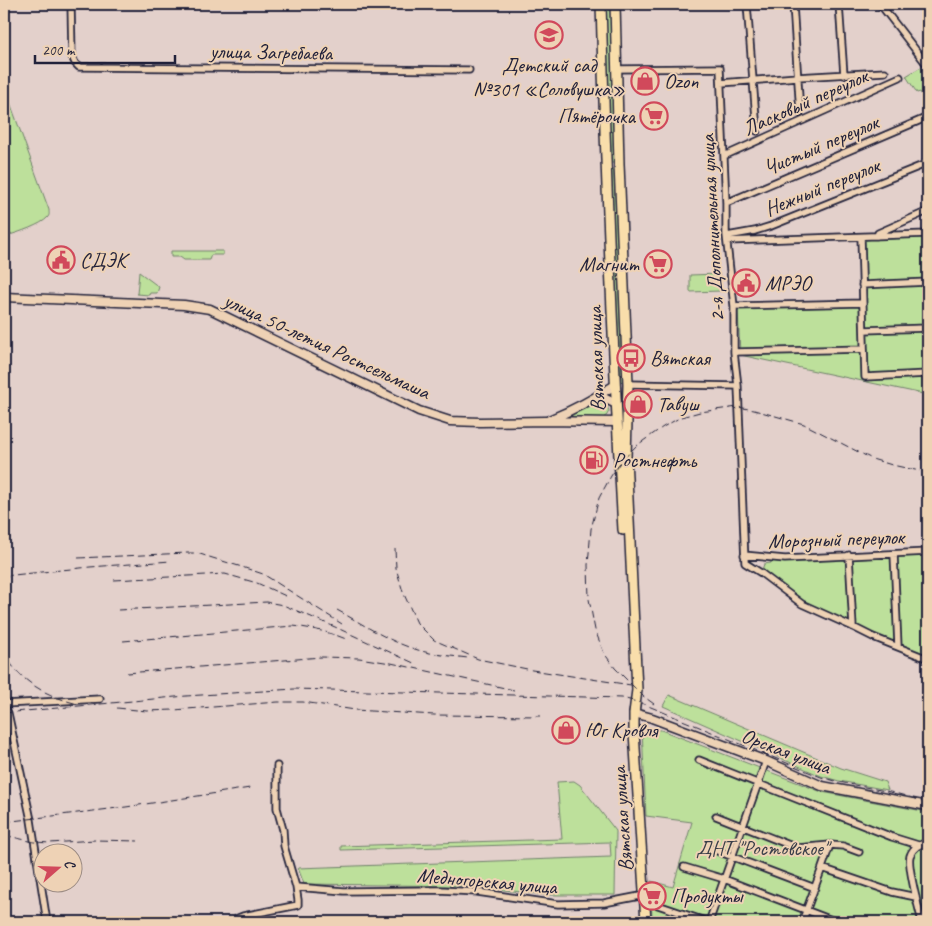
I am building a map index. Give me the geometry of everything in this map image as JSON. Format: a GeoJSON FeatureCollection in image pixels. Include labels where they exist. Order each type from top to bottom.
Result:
{"type":"FeatureCollection","features":[{"type":"Feature","properties":{"kind":"main road","name":"Вятская улица"},"geometry":{"type":"LineString","coordinates":[[601,4],[616,422],[646,922]]}},
{"type":"Feature","properties":{"kind":"main road","name":"Вятская улица"},"geometry":{"type":"LineString","coordinates":[[615,4],[628,384],[626,457],[637,690],[634,713]]}},
{"type":"Feature","properties":{"kind":"main road"},"geometry":{"type":"LineString","coordinates":[[606,165],[612,168],[619,164]]}},
{"type":"Feature","properties":{"kind":"main road","name":"улица 50-летия Ростсельмаша"},"geometry":{"type":"LineString","coordinates":[[4,297],[184,305],[210,309],[419,410],[450,421],[616,422]]}},
{"type":"Feature","properties":{"kind":"main road"},"geometry":{"type":"LineString","coordinates":[[545,421],[598,397],[615,385],[628,384]]}},
{"type":"Feature","properties":{"kind":"main road"},"geometry":{"type":"LineString","coordinates":[[598,397],[604,398],[628,412]]}},
{"type":"Feature","properties":{"kind":"main road"},"geometry":{"type":"LineString","coordinates":[[616,422],[627,423]]}},
{"type":"Feature","properties":{"kind":"main road","name":"Орская улица"},"geometry":{"type":"LineString","coordinates":[[634,713],[766,761],[822,786],[928,806]]}},
{"type":"Feature","properties":{"kind":"street","name":"улица Загребаева"},"geometry":{"type":"LineString","coordinates":[[71,4],[72,56],[79,67],[469,70]]}},
{"type":"Feature","properties":{"kind":"street"},"geometry":{"type":"LineString","coordinates":[[747,4],[757,131]]}},
{"type":"Feature","properties":{"kind":"street"},"geometry":{"type":"LineString","coordinates":[[793,4],[800,112]]}},
{"type":"Feature","properties":{"kind":"street"},"geometry":{"type":"LineString","coordinates":[[839,4],[844,75]]}},
{"type":"Feature","properties":{"kind":"street"},"geometry":{"type":"LineString","coordinates":[[880,4],[928,66]]}},
{"type":"Feature","properties":{"kind":"street","name":"2-я Дополнительная улица"},"geometry":{"type":"LineString","coordinates":[[616,69],[720,68],[727,239],[734,306],[734,352],[738,386],[745,563],[802,604],[853,626]]}},
{"type":"Feature","properties":{"kind":"street"},"geometry":{"type":"LineString","coordinates":[[721,83],[885,72]]}},
{"type":"Feature","properties":{"kind":"street","name":"Ласковый переулок"},"geometry":{"type":"LineString","coordinates":[[724,156],[900,77]]}},
{"type":"Feature","properties":{"kind":"street","name":"Чистый переулок"},"geometry":{"type":"LineString","coordinates":[[726,202],[928,117]]}},
{"type":"Feature","properties":{"kind":"street","name":"Нежный переулок"},"geometry":{"type":"LineString","coordinates":[[727,239],[772,226],[928,163]]}},
{"type":"Feature","properties":{"kind":"street"},"geometry":{"type":"LineString","coordinates":[[877,236],[878,233],[928,211]]}},
{"type":"Feature","properties":{"kind":"street"},"geometry":{"type":"LineString","coordinates":[[727,239],[928,234]]}},
{"type":"Feature","properties":{"kind":"street"},"geometry":{"type":"LineString","coordinates":[[861,237],[864,376],[928,374]]}},
{"type":"Feature","properties":{"kind":"street"},"geometry":{"type":"LineString","coordinates":[[862,285],[928,282]]}},
{"type":"Feature","properties":{"kind":"street"},"geometry":{"type":"LineString","coordinates":[[734,306],[863,303]]}},
{"type":"Feature","properties":{"kind":"street"},"geometry":{"type":"LineString","coordinates":[[864,330],[928,328]]}},
{"type":"Feature","properties":{"kind":"street"},"geometry":{"type":"LineString","coordinates":[[734,352],[864,348]]}},
{"type":"Feature","properties":{"kind":"street"},"geometry":{"type":"LineString","coordinates":[[628,384],[738,386]]}},
{"type":"Feature","properties":{"kind":"street","name":"Морозный переулок"},"geometry":{"type":"LineString","coordinates":[[744,556],[785,559],[928,552]]}},
{"type":"Feature","properties":{"kind":"street"},"geometry":{"type":"LineString","coordinates":[[894,554],[898,646]]}},
{"type":"Feature","properties":{"kind":"street"},"geometry":{"type":"LineString","coordinates":[[849,555],[853,626],[873,637],[928,659]]}},
{"type":"Feature","properties":{"kind":"street"},"geometry":{"type":"LineString","coordinates":[[48,922],[31,820],[8,713],[4,704],[100,699]]}},
{"type":"Feature","properties":{"kind":"street"},"geometry":{"type":"LineString","coordinates":[[698,760],[892,837],[918,845],[928,842]]}},
{"type":"Feature","properties":{"kind":"street"},"geometry":{"type":"LineString","coordinates":[[645,898],[652,903],[708,922],[766,761]]}},
{"type":"Feature","properties":{"kind":"street"},"geometry":{"type":"LineString","coordinates":[[236,922],[238,918],[243,916],[298,905],[296,887],[284,846],[283,830],[277,808],[277,766]]}},
{"type":"Feature","properties":{"kind":"street"},"geometry":{"type":"LineString","coordinates":[[716,816],[797,848],[830,845],[843,846],[859,852]]}},
{"type":"Feature","properties":{"kind":"street"},"geometry":{"type":"LineString","coordinates":[[802,922],[830,845]]}},
{"type":"Feature","properties":{"kind":"street"},"geometry":{"type":"LineString","coordinates":[[918,845],[910,856],[910,868],[922,922]]}},
{"type":"Feature","properties":{"kind":"street"},"geometry":{"type":"LineString","coordinates":[[712,849],[814,888]]}},
{"type":"Feature","properties":{"kind":"street"},"geometry":{"type":"LineString","coordinates":[[684,866],[837,922]]}},
{"type":"Feature","properties":{"kind":"street"},"geometry":{"type":"LineString","coordinates":[[822,868],[901,895],[916,897]]}},
{"type":"Feature","properties":{"kind":"street","name":"Медногорская улица"},"geometry":{"type":"LineString","coordinates":[[296,887],[344,891],[439,890],[477,892],[558,904],[604,903],[645,898]]}},
{"type":"Feature","properties":{"kind":"green space"},"geometry":{"type":"Polygon","coordinates":[[[604,4],[611,4],[615,163],[609,163],[604,4]]]}},
{"type":"Feature","properties":{"kind":"green space"},"geometry":{"type":"Polygon","coordinates":[[[921,67],[928,72],[928,105],[920,92],[917,93],[906,76],[921,67]]]}},
{"type":"Feature","properties":{"kind":"green space"},"geometry":{"type":"Polygon","coordinates":[[[4,86],[49,210],[49,216],[40,223],[9,235],[9,231],[4,233],[4,86]]]}},
{"type":"Feature","properties":{"kind":"green space"},"geometry":{"type":"Polygon","coordinates":[[[610,169],[615,169],[624,381],[619,382],[610,169]]]}},
{"type":"Feature","properties":{"kind":"green space"},"geometry":{"type":"Polygon","coordinates":[[[928,237],[928,395],[740,355],[738,308],[863,304],[861,240],[928,237]]]}},
{"type":"Feature","properties":{"kind":"green space"},"geometry":{"type":"Polygon","coordinates":[[[171,251],[223,251],[223,255],[211,255],[209,260],[184,260],[180,257],[171,257],[171,251]]]}},
{"type":"Feature","properties":{"kind":"green space"},"geometry":{"type":"Polygon","coordinates":[[[139,272],[159,287],[157,293],[150,293],[149,295],[137,294],[139,272]]]}},
{"type":"Feature","properties":{"kind":"green space"},"geometry":{"type":"Polygon","coordinates":[[[719,274],[720,291],[690,292],[690,275],[719,274]]]}},
{"type":"Feature","properties":{"kind":"green space"},"geometry":{"type":"Polygon","coordinates":[[[602,402],[609,411],[603,418],[568,419],[568,417],[602,402]]]}},
{"type":"Feature","properties":{"kind":"green space"},"geometry":{"type":"Polygon","coordinates":[[[928,555],[928,661],[817,613],[746,563],[746,558],[762,570],[764,564],[771,563],[770,559],[928,555]]]}},
{"type":"Feature","properties":{"kind":"green space"},"geometry":{"type":"Polygon","coordinates":[[[669,695],[841,768],[885,782],[888,790],[821,776],[663,706],[669,695]]]}},
{"type":"Feature","properties":{"kind":"green space","name":"ДНТ \"Ростовское\""},"geometry":{"type":"Polygon","coordinates":[[[642,729],[661,730],[822,792],[928,812],[928,922],[652,922],[651,881],[673,887],[692,822],[646,816],[642,729]]]}},
{"type":"Feature","properties":{"kind":"green space"},"geometry":{"type":"Polygon","coordinates":[[[574,781],[580,785],[616,831],[615,895],[546,895],[471,886],[304,884],[298,868],[611,857],[610,842],[341,850],[341,846],[562,839],[557,782],[574,781]]]}},
{"type":"Feature","properties":{"kind":"railway"},"geometry":{"type":"LineString","coordinates":[[654,704],[643,696],[615,668],[604,653],[595,630],[589,599],[588,565],[591,529],[599,498],[619,464],[636,446],[681,417],[700,412],[738,407],[804,424],[872,459],[920,471]]}},
{"type":"Feature","properties":{"kind":"railway"},"geometry":{"type":"LineString","coordinates":[[395,549],[396,568],[403,592],[417,623],[434,640],[478,659],[532,670],[631,685]]}},
{"type":"Feature","properties":{"kind":"railway"},"geometry":{"type":"LineString","coordinates":[[78,558],[197,553],[263,574],[342,624]]}},
{"type":"Feature","properties":{"kind":"railway"},"geometry":{"type":"LineString","coordinates":[[4,576],[171,561]]}},
{"type":"Feature","properties":{"kind":"railway"},"geometry":{"type":"LineString","coordinates":[[114,580],[225,574],[257,583],[288,597]]}},
{"type":"Feature","properties":{"kind":"railway"},"geometry":{"type":"LineString","coordinates":[[118,610],[267,602],[283,605],[416,664]]}},
{"type":"Feature","properties":{"kind":"railway"},"geometry":{"type":"LineString","coordinates":[[337,610],[386,638],[407,647],[430,653],[468,658]]}},
{"type":"Feature","properties":{"kind":"railway"},"geometry":{"type":"LineString","coordinates":[[123,641],[293,626],[333,634],[346,639]]}},
{"type":"Feature","properties":{"kind":"railway"},"geometry":{"type":"LineString","coordinates":[[4,650],[17,672],[33,685],[50,695],[78,704]]}},
{"type":"Feature","properties":{"kind":"railway"},"geometry":{"type":"LineString","coordinates":[[127,673],[321,657],[359,658],[391,663],[514,690]]}},
{"type":"Feature","properties":{"kind":"railway"},"geometry":{"type":"LineString","coordinates":[[4,713],[186,696],[294,689],[622,698],[641,703],[821,777],[902,795],[928,804]]}},
{"type":"Feature","properties":{"kind":"railway"},"geometry":{"type":"LineString","coordinates":[[117,708],[147,711],[303,702],[355,710],[434,715],[541,716]]}},
{"type":"Feature","properties":{"kind":"railway"},"geometry":{"type":"LineString","coordinates":[[4,822],[126,807],[250,788]]}},
{"type":"Feature","properties":{"kind":"railway"},"geometry":{"type":"LineString","coordinates":[[4,835],[34,842],[50,843],[95,840],[138,841]]}},
{"type":"Feature","properties":{"kind":"place","name":"Детский сад №301 «Соловушка»"},"geometry":{"type":"Point","coordinates":[549,35]}},
{"type":"Feature","properties":{"kind":"place","name":"Ozon"},"geometry":{"type":"Point","coordinates":[645,81]}},
{"type":"Feature","properties":{"kind":"place","name":"Пятёрочка"},"geometry":{"type":"Point","coordinates":[654,116]}},
{"type":"Feature","properties":{"kind":"place","name":"СДЭК"},"geometry":{"type":"Point","coordinates":[61,260]}},
{"type":"Feature","properties":{"kind":"place","name":"Магнит"},"geometry":{"type":"Point","coordinates":[658,264]}},
{"type":"Feature","properties":{"kind":"place","name":"МРЭО"},"geometry":{"type":"Point","coordinates":[746,283]}},
{"type":"Feature","properties":{"kind":"place","name":"Вятская"},"geometry":{"type":"Point","coordinates":[631,358]}},
{"type":"Feature","properties":{"kind":"place","name":"Тавуш"},"geometry":{"type":"Point","coordinates":[638,404]}},
{"type":"Feature","properties":{"kind":"place","name":"Ростнефть"},"geometry":{"type":"Point","coordinates":[594,460]}},
{"type":"Feature","properties":{"kind":"place","name":"Юг Кровля"},"geometry":{"type":"Point","coordinates":[566,730]}},
{"type":"Feature","properties":{"kind":"place","name":"Продукты"},"geometry":{"type":"Point","coordinates":[652,896]}}]}
